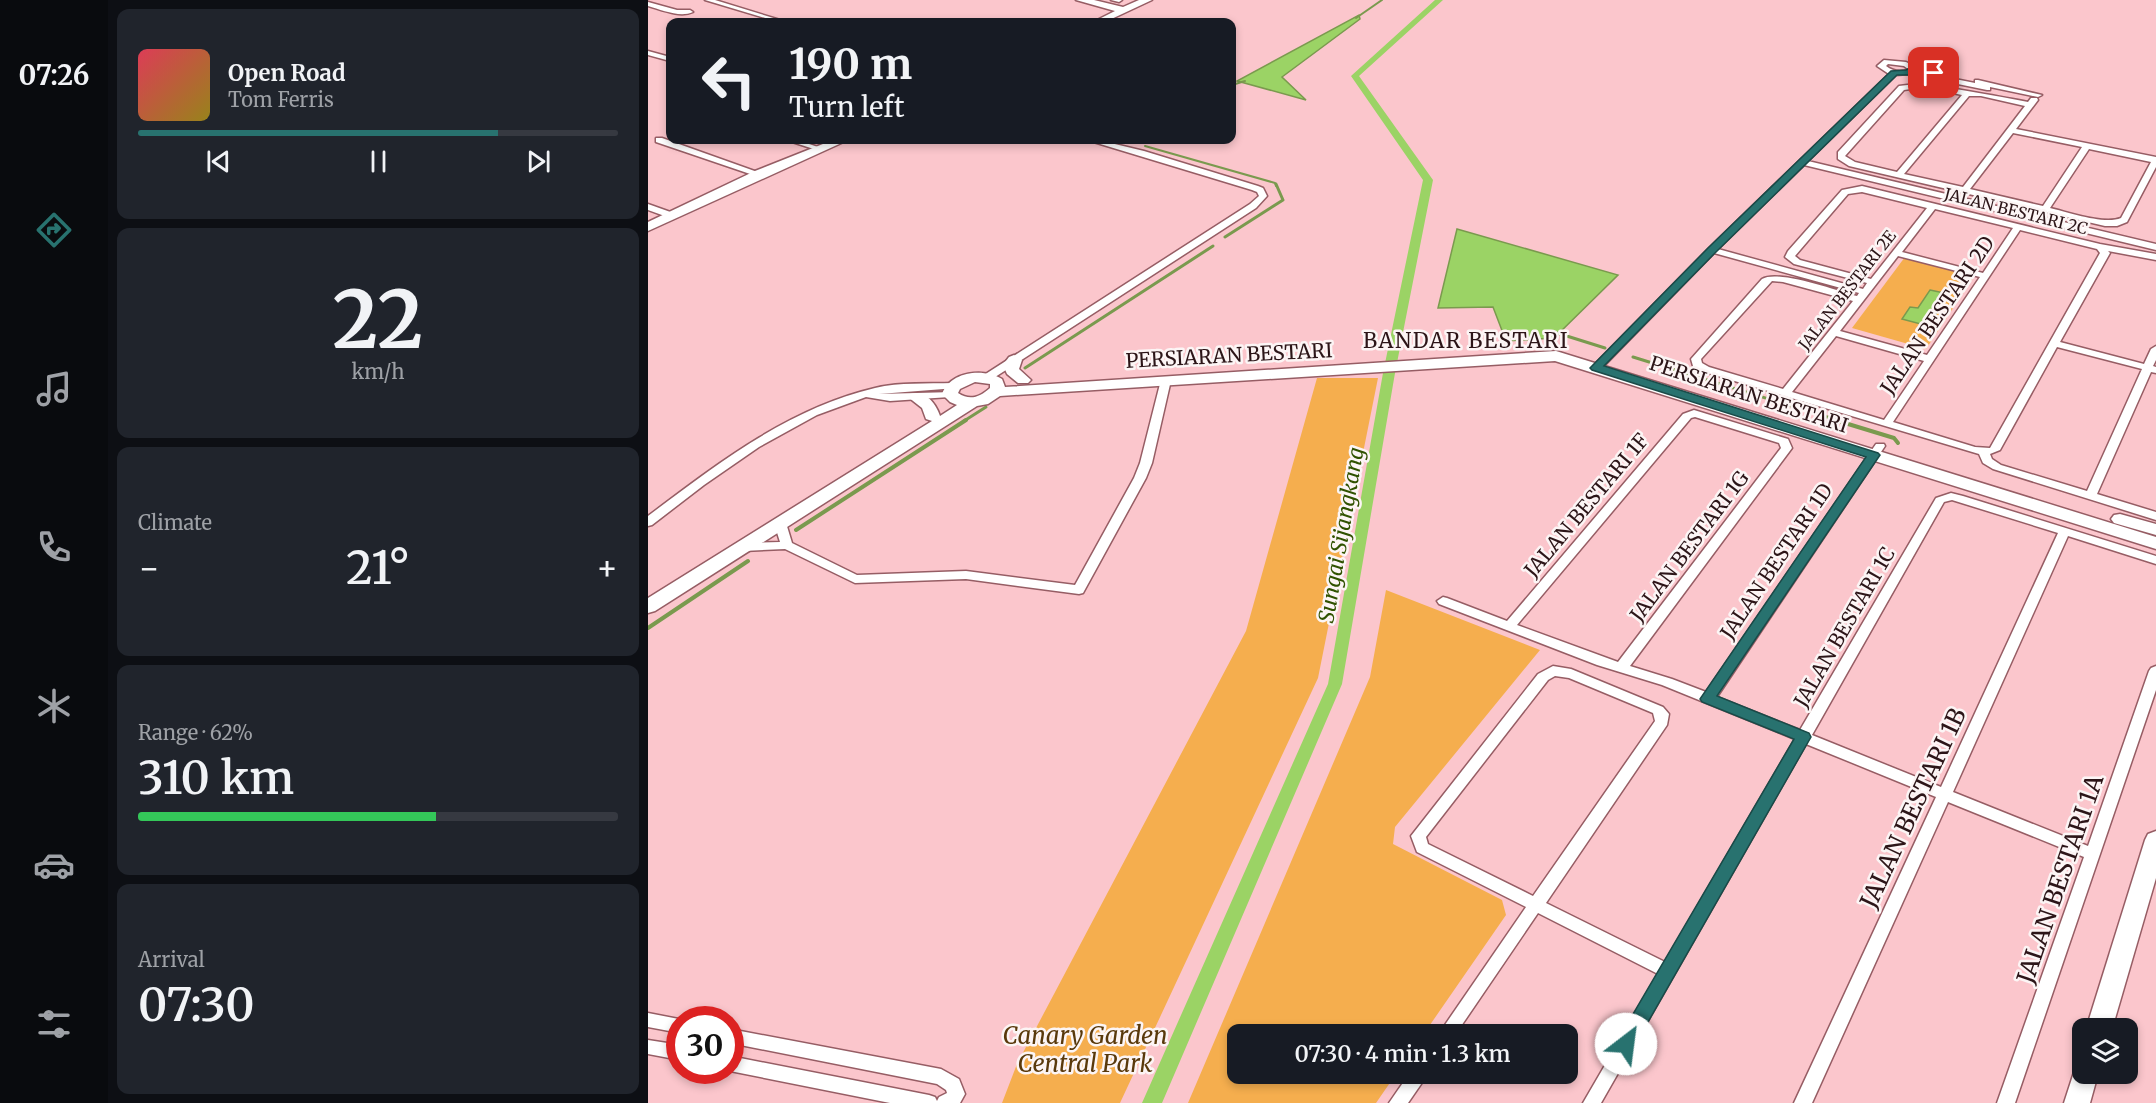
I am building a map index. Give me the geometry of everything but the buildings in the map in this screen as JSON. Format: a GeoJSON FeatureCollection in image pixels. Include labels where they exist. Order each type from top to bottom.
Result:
{"type":"FeatureCollection","features":[{"type":"Feature","properties":{"kind":"street"},"geometry":{"type":"LineString","coordinates":[[708,0],[770,18]]}},
{"type":"Feature","properties":{"kind":"street"},"geometry":{"type":"LineString","coordinates":[[1081,0],[1125,10]]}},
{"type":"Feature","properties":{"kind":"street"},"geometry":{"type":"LineString","coordinates":[[1114,0],[1119,0]]}},
{"type":"Feature","properties":{"kind":"street"},"geometry":{"type":"LineString","coordinates":[[1107,18],[1147,0]]}},
{"type":"Feature","properties":{"kind":"street"},"geometry":{"type":"LineString","coordinates":[[648,4],[677,12],[690,12]]}},
{"type":"Feature","properties":{"kind":"street"},"geometry":{"type":"LineString","coordinates":[[648,53],[666,59]]}},
{"type":"Feature","properties":{"kind":"street"},"geometry":{"type":"LineString","coordinates":[[1911,71],[1900,62],[1882,64],[1883,69],[1894,73],[1911,71],[2036,97]]}},
{"type":"Feature","properties":{"kind":"street"},"geometry":{"type":"LineString","coordinates":[[1600,364],[1712,250],[1804,164],[1894,73]]}},
{"type":"Feature","properties":{"kind":"street"},"geometry":{"type":"LineString","coordinates":[[2011,130],[2156,160],[2124,220],[2117,223],[2105,223],[1852,164],[1845,161],[1840,154],[1902,88],[1924,85],[1967,94],[2036,97]]}},
{"type":"Feature","properties":{"kind":"street"},"geometry":{"type":"LineString","coordinates":[[1899,175],[1967,94]]}},
{"type":"Feature","properties":{"kind":"street"},"geometry":{"type":"LineString","coordinates":[[1965,190],[2036,97]]}},
{"type":"Feature","properties":{"kind":"street"},"geometry":{"type":"LineString","coordinates":[[659,140],[666,142]]}},
{"type":"Feature","properties":{"kind":"street"},"geometry":{"type":"LineString","coordinates":[[671,144],[759,174]]}},
{"type":"Feature","properties":{"kind":"street"},"geometry":{"type":"LineString","coordinates":[[803,144],[820,149]]}},
{"type":"Feature","properties":{"kind":"street"},"geometry":{"type":"LineString","coordinates":[[648,227],[759,174],[832,144]]}},
{"type":"Feature","properties":{"kind":"street"},"geometry":{"type":"LineString","coordinates":[[648,522],[727,464],[776,432],[833,405],[883,390],[987,399],[994,384],[1014,360],[1253,206],[1263,196],[1260,190],[1255,188],[1107,144]]}},
{"type":"Feature","properties":{"kind":"street"},"geometry":{"type":"LineString","coordinates":[[2045,209],[2086,146]]}},
{"type":"Feature","properties":{"kind":"street"},"geometry":{"type":"LineString","coordinates":[[1804,164],[2156,247]]}},
{"type":"Feature","properties":{"kind":"street","name":"JALAN BESTARI 2C"},"geometry":{"type":"LineString","coordinates":[[1873,282],[1797,262],[1790,257],[1791,253],[1845,192],[1862,189],[2100,247],[2105,253],[1994,450],[1984,452]]}},
{"type":"Feature","properties":{"kind":"street","name":"JALAN BESTARI 2E"},"geometry":{"type":"LineString","coordinates":[[1786,393],[1933,206]]}},
{"type":"Feature","properties":{"kind":"street"},"geometry":{"type":"LineString","coordinates":[[648,207],[673,216]]}},
{"type":"Feature","properties":{"kind":"street","name":"JALAN BESTARI 2D"},"geometry":{"type":"LineString","coordinates":[[1887,423],[2018,227]]}},
{"type":"Feature","properties":{"kind":"street"},"geometry":{"type":"LineString","coordinates":[[2100,247],[2156,257]]}},
{"type":"Feature","properties":{"kind":"street"},"geometry":{"type":"LineString","coordinates":[[1712,250],[1862,296]]}},
{"type":"Feature","properties":{"kind":"street"},"geometry":{"type":"LineString","coordinates":[[1896,253],[1985,276]]}},
{"type":"Feature","properties":{"kind":"street"},"geometry":{"type":"LineString","coordinates":[[1862,296],[1770,278],[1696,359],[1697,364],[1705,369],[1984,452],[1987,461],[1997,467],[2156,516]]}},
{"type":"Feature","properties":{"kind":"street"},"geometry":{"type":"LineString","coordinates":[[1834,332],[1929,359]]}},
{"type":"Feature","properties":{"kind":"street"},"geometry":{"type":"LineString","coordinates":[[2055,343],[2152,369]]}},
{"type":"Feature","properties":{"kind":"street"},"geometry":{"type":"LineString","coordinates":[[2090,495],[2152,369],[2156,349]]}},
{"type":"Feature","properties":{"kind":"street","name":"PERSIARAN BESTARI"},"geometry":{"type":"LineString","coordinates":[[994,384],[1023,380],[1556,356],[1600,364],[1877,451],[2156,543]]}},
{"type":"Feature","properties":{"kind":"street"},"geometry":{"type":"LineString","coordinates":[[1014,360],[1011,365],[1012,371],[1023,380]]}},
{"type":"Feature","properties":{"kind":"street","name":"PERSIARAN BESTARI"},"geometry":{"type":"LineString","coordinates":[[994,384],[1166,380],[1371,363]]}},
{"type":"Feature","properties":{"kind":"street"},"geometry":{"type":"LineString","coordinates":[[648,595],[932,416],[959,396],[965,379],[994,384]]}},
{"type":"Feature","properties":{"kind":"street"},"geometry":{"type":"LineString","coordinates":[[743,547],[787,545],[855,579],[966,575],[1079,590],[1140,478],[1146,463],[1166,380]]}},
{"type":"Feature","properties":{"kind":"street"},"geometry":{"type":"LineString","coordinates":[[864,395],[882,398],[959,396]]}},
{"type":"Feature","properties":{"kind":"street"},"geometry":{"type":"LineString","coordinates":[[648,607],[780,523],[959,396]]}},
{"type":"Feature","properties":{"kind":"street"},"geometry":{"type":"LineString","coordinates":[[916,397],[929,406],[932,416]]}},
{"type":"Feature","properties":{"kind":"street","name":"JALAN BESTARI 1F"},"geometry":{"type":"LineString","coordinates":[[1510,625],[1682,420],[1694,413],[1778,439],[1787,444],[1787,448]]}},
{"type":"Feature","properties":{"kind":"street","name":"JALAN BESTARI 1G"},"geometry":{"type":"LineString","coordinates":[[1622,668],[1787,448]]}},
{"type":"Feature","properties":{"kind":"street","name":"PERSIARAN BESTARI"},"geometry":{"type":"LineString","coordinates":[[1877,451],[2156,530]]}},
{"type":"Feature","properties":{"kind":"street","name":"JALAN BESTARI 1D"},"geometry":{"type":"LineString","coordinates":[[1708,699],[1877,451]]}},
{"type":"Feature","properties":{"kind":"street","name":"JALAN BESTARI 1C"},"geometry":{"type":"LineString","coordinates":[[1592,1103],[1940,500],[1951,496],[2065,531]]}},
{"type":"Feature","properties":{"kind":"street"},"geometry":{"type":"LineString","coordinates":[[780,523],[787,545]]}},
{"type":"Feature","properties":{"kind":"street"},"geometry":{"type":"LineString","coordinates":[[2065,531],[2156,560]]}},
{"type":"Feature","properties":{"kind":"street","name":"JALAN BESTARI 1B"},"geometry":{"type":"LineString","coordinates":[[1803,1103],[2065,531]]}},
{"type":"Feature","properties":{"kind":"street"},"geometry":{"type":"LineString","coordinates":[[1443,601],[1708,699],[2092,854]]}},
{"type":"Feature","properties":{"kind":"street"},"geometry":{"type":"LineString","coordinates":[[1454,1024],[1535,906],[1662,722],[1662,714],[1647,705],[1561,671],[1553,671],[1543,677],[1418,836],[1422,848],[1535,906],[1668,971]]}},
{"type":"Feature","properties":{"kind":"street","name":"JALAN BESTARI 1A"},"geometry":{"type":"LineString","coordinates":[[2006,1103],[2156,671]]}},
{"type":"Feature","properties":{"kind":"street"},"geometry":{"type":"LineString","coordinates":[[2102,1018],[2156,840]]}},
{"type":"Feature","properties":{"kind":"street"},"geometry":{"type":"LineString","coordinates":[[648,1020],[666,1023]]}},
{"type":"Feature","properties":{"kind":"street"},"geometry":{"type":"LineString","coordinates":[[744,1039],[941,1077],[953,1085],[956,1094],[952,1101],[945,1103]]}},
{"type":"Feature","properties":{"kind":"street"},"geometry":{"type":"LineString","coordinates":[[648,1047],[666,1050]]}},
{"type":"Feature","properties":{"kind":"street"},"geometry":{"type":"LineString","coordinates":[[744,1066],[929,1103]]}},
{"type":"Feature","properties":{"kind":"street"},"geometry":{"type":"LineString","coordinates":[[1398,1103],[1412,1084]]}},
{"type":"Feature","properties":{"kind":"street"},"geometry":{"type":"LineString","coordinates":[[2077,1103],[2082,1084]]}},
{"type":"Feature","properties":{"kind":"green space"},"geometry":{"type":"Polygon","coordinates":[[[1905,257],[1975,275],[1926,349],[1852,328],[1905,257]]]}},
{"type":"Feature","properties":{"kind":"green space","name":"Canary Garden Central Park"},"geometry":{"type":"Polygon","coordinates":[[[1317,378],[1378,378],[1318,678],[1120,1103],[1002,1103],[1017,1064],[1246,631],[1317,378]]]}},
{"type":"Feature","properties":{"kind":"green space"},"geometry":{"type":"Polygon","coordinates":[[[1386,590],[1540,650],[1395,827],[1393,844],[1502,900],[1506,915],[1431,1024],[1227,1024],[1227,1084],[1389,1084],[1376,1103],[1188,1103],[1370,677],[1386,590]]]}},
{"type":"Feature","properties":{"kind":"shaded area"},"geometry":{"type":"Polygon","coordinates":[[[1359,15],[1360,19],[1282,77],[1306,100],[1237,81],[1359,15]]]}},
{"type":"Feature","properties":{"kind":"shaded area"},"geometry":{"type":"Polygon","coordinates":[[[1457,229],[1618,275],[1554,338],[1506,341],[1493,307],[1438,308],[1457,229]]]}},
{"type":"Feature","properties":{"kind":"shaded area"},"geometry":{"type":"Polygon","coordinates":[[[1930,290],[1949,294],[1928,326],[1902,319],[1910,307],[1918,308],[1930,290]]]}},
{"type":"Feature","properties":{"kind":"waterway"},"geometry":{"type":"LineString","coordinates":[[1356,18],[1382,0]]}},
{"type":"Feature","properties":{"kind":"waterway","name":"Sungai Sijangkang"},"geometry":{"type":"LineString","coordinates":[[1152,1103],[1335,684],[1389,373],[1428,180],[1355,76],[1439,0]]}},
{"type":"Feature","properties":{"kind":"waterway"},"geometry":{"type":"LineString","coordinates":[[1236,84],[1245,81]]}},
{"type":"Feature","properties":{"kind":"waterway"},"geometry":{"type":"LineString","coordinates":[[1145,146],[1275,183],[1276,186]]}},
{"type":"Feature","properties":{"kind":"waterway"},"geometry":{"type":"LineString","coordinates":[[1225,237],[1283,200],[1276,184]]}},
{"type":"Feature","properties":{"kind":"waterway"},"geometry":{"type":"LineString","coordinates":[[1025,368],[1213,246]]}},
{"type":"Feature","properties":{"kind":"waterway"},"geometry":{"type":"LineString","coordinates":[[1554,332],[1605,348]]}},
{"type":"Feature","properties":{"kind":"waterway"},"geometry":{"type":"LineString","coordinates":[[1633,357],[1840,421]]}},
{"type":"Feature","properties":{"kind":"waterway"},"geometry":{"type":"LineString","coordinates":[[964,421],[986,407]]}},
{"type":"Feature","properties":{"kind":"waterway"},"geometry":{"type":"LineString","coordinates":[[796,530],[966,420]]}},
{"type":"Feature","properties":{"kind":"waterway"},"geometry":{"type":"LineString","coordinates":[[1835,420],[1894,438],[1898,443]]}},
{"type":"Feature","properties":{"kind":"waterway"},"geometry":{"type":"LineString","coordinates":[[648,628],[748,561]]}},
{"type":"Feature","properties":{"kind":"district","name":"BANDAR BESTARI"},"geometry":{"type":"Point","coordinates":[1466,340]}},
{"type":"Feature","properties":{"kind":"route"},"geometry":{"type":"LineString","coordinates":[[1626,1044],[1803,737],[1708,699],[1874,455],[1596,368],[1712,250],[1804,164],[1894,73],[1909,72],[1913,69],[1934,73]]}}]}
